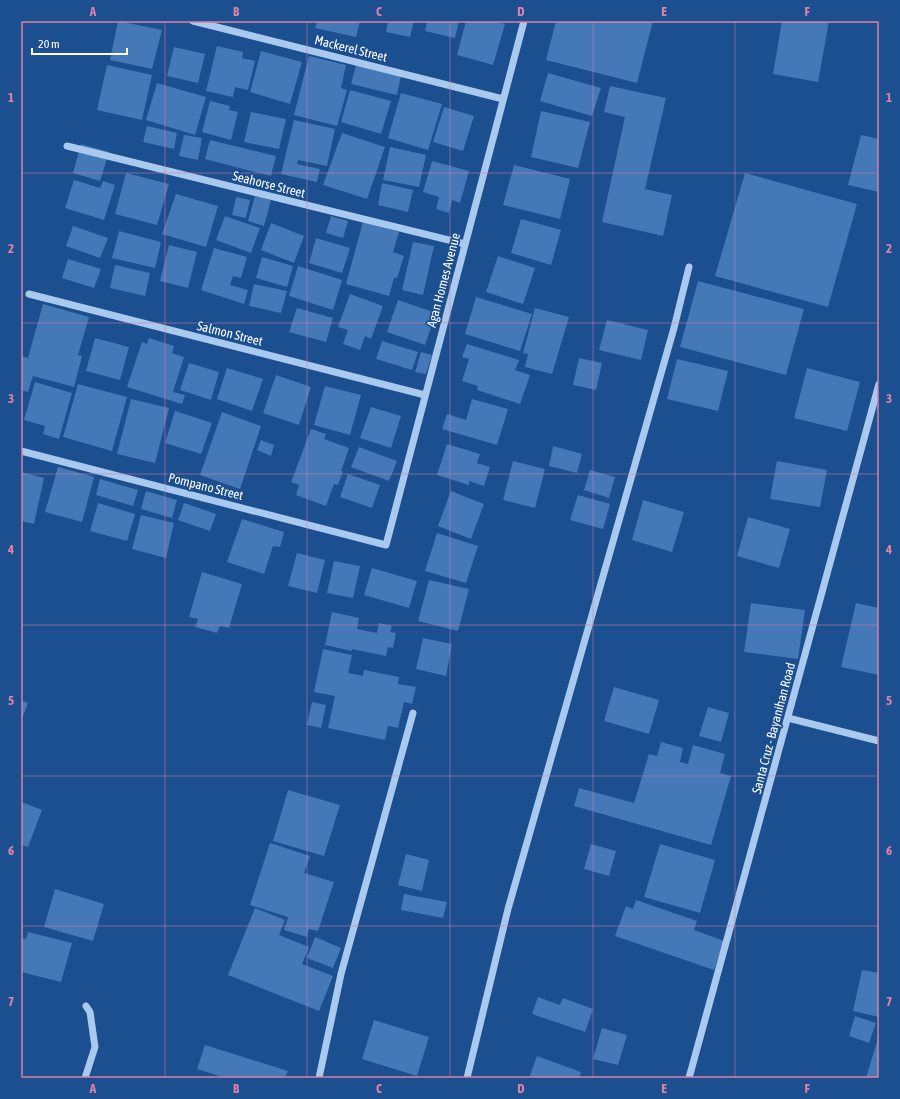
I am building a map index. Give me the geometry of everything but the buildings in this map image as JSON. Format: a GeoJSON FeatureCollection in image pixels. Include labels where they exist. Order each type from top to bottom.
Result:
{"type":"FeatureCollection","features":[{"type":"Feature","properties":{"kind":"street","name":"Mackerel Street"},"geometry":{"type":"LineString","coordinates":[[193,21],[503,99]]}},
{"type":"Feature","properties":{"kind":"street","name":"Agan Homes Avenue"},"geometry":{"type":"LineString","coordinates":[[386,545],[524,21]]}},
{"type":"Feature","properties":{"kind":"street","name":"Seahorse Street"},"geometry":{"type":"LineString","coordinates":[[66,146],[465,244]]}},
{"type":"Feature","properties":{"kind":"street"},"geometry":{"type":"LineString","coordinates":[[467,1078],[508,909],[674,328],[689,268]]}},
{"type":"Feature","properties":{"kind":"street","name":"Salmon Street"},"geometry":{"type":"LineString","coordinates":[[29,294],[425,395]]}},
{"type":"Feature","properties":{"kind":"street","name":"Santa Cruz - Bayanihan Road"},"geometry":{"type":"LineString","coordinates":[[689,1078],[879,385]]}},
{"type":"Feature","properties":{"kind":"street","name":"Pompano Street"},"geometry":{"type":"LineString","coordinates":[[21,451],[386,545]]}},
{"type":"Feature","properties":{"kind":"street"},"geometry":{"type":"LineString","coordinates":[[319,1078],[341,974],[413,713]]}},
{"type":"Feature","properties":{"kind":"street"},"geometry":{"type":"LineString","coordinates":[[788,718],[879,741]]}},
{"type":"Feature","properties":{"kind":"street"},"geometry":{"type":"LineString","coordinates":[[85,1078],[95,1047],[90,1012],[86,1006]]}}]}
